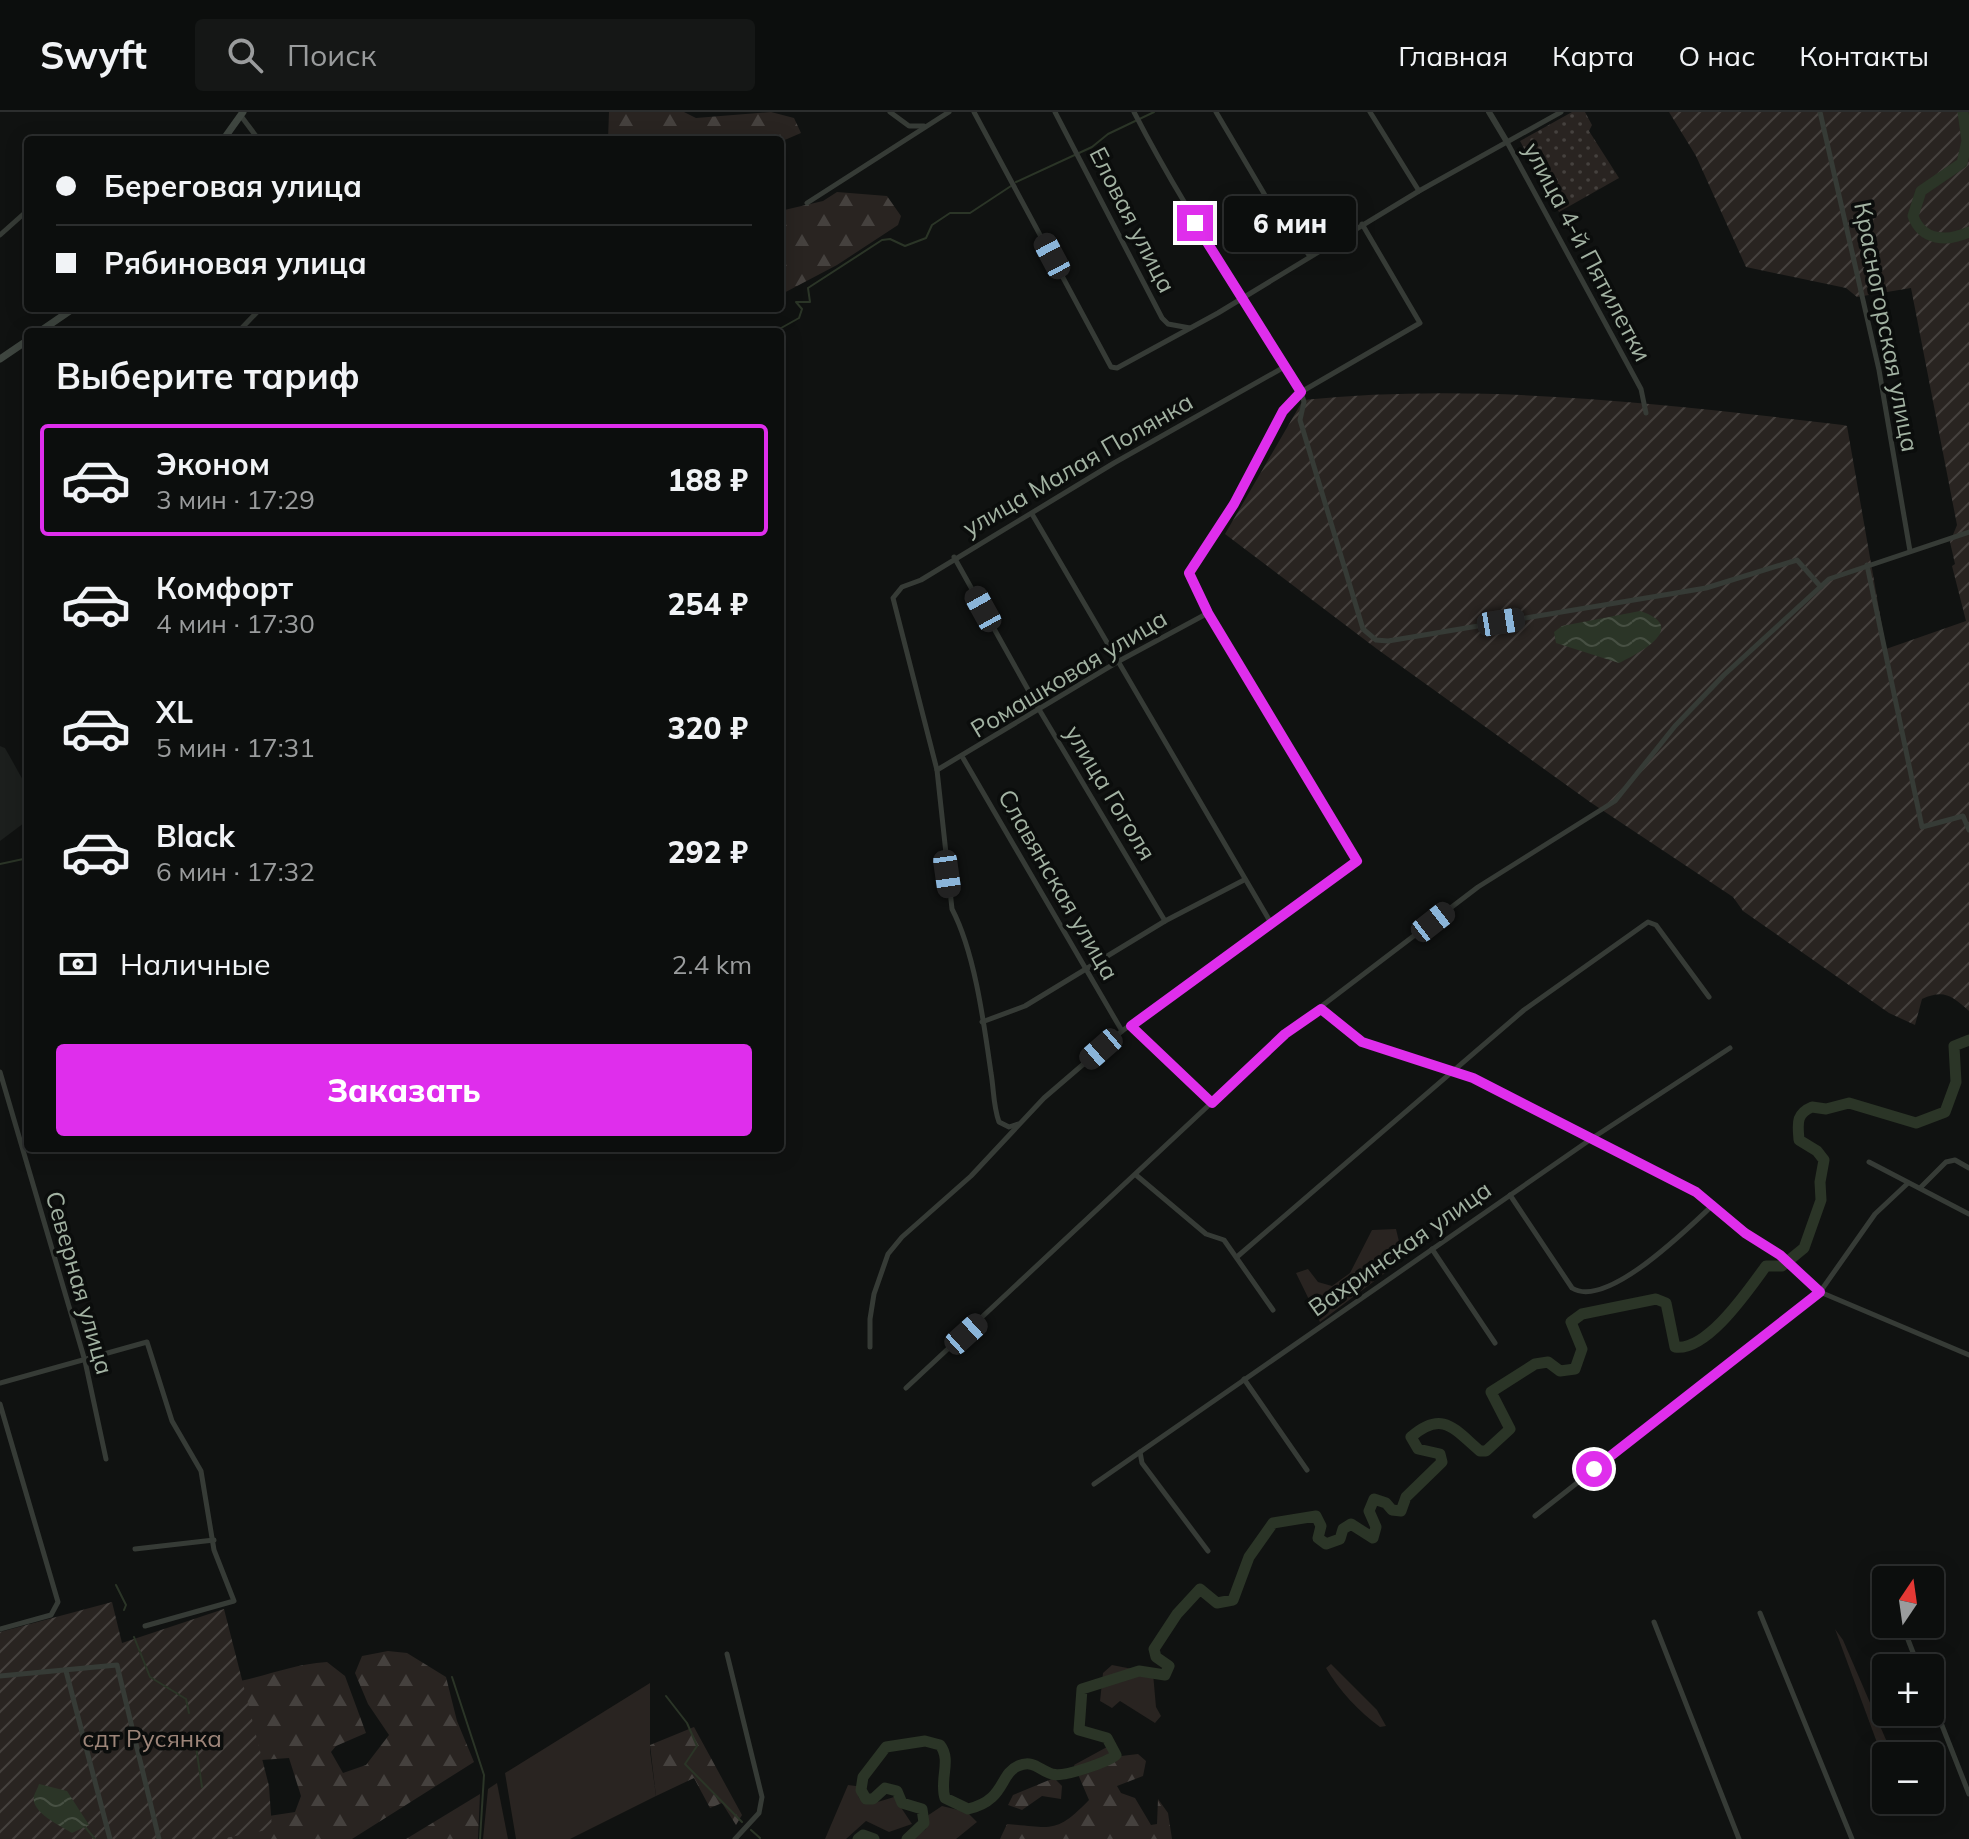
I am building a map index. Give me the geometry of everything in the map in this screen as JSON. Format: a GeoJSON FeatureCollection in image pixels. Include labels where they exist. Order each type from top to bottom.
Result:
{"type":"FeatureCollection","features":[{"type":"Feature","properties":{"kind":"main road"},"geometry":{"type":"LineString","coordinates":[[226,136],[242,114]]}},
{"type":"Feature","properties":{"kind":"main road"},"geometry":{"type":"LineString","coordinates":[[45,328],[68,312]]}},
{"type":"Feature","properties":{"kind":"main road"},"geometry":{"type":"LineString","coordinates":[[0,359],[24,343]]}},
{"type":"Feature","properties":{"kind":"street"},"geometry":{"type":"LineString","coordinates":[[890,112],[909,126],[925,126]]}},
{"type":"Feature","properties":{"kind":"street"},"geometry":{"type":"LineString","coordinates":[[807,203],[949,112]]}},
{"type":"Feature","properties":{"kind":"street"},"geometry":{"type":"LineString","coordinates":[[974,112],[1111,367],[1126,364],[1190,328],[1362,224],[1561,112]]}},
{"type":"Feature","properties":{"kind":"street","name":"Еловая улица"},"geometry":{"type":"LineString","coordinates":[[1055,112],[1162,318],[1168,324],[1190,328]]}},
{"type":"Feature","properties":{"kind":"street"},"geometry":{"type":"LineString","coordinates":[[1216,112],[1269,202],[1309,255]]}},
{"type":"Feature","properties":{"kind":"street"},"geometry":{"type":"LineString","coordinates":[[1370,112],[1419,191]]}},
{"type":"Feature","properties":{"kind":"street","name":"улица 4-й Пятилетки"},"geometry":{"type":"LineString","coordinates":[[1489,112],[1641,389],[1646,413]]}},
{"type":"Feature","properties":{"kind":"street","name":"Красногорская улица"},"geometry":{"type":"LineString","coordinates":[[1820,112],[1879,370],[1910,551]]}},
{"type":"Feature","properties":{"kind":"street"},"geometry":{"type":"LineString","coordinates":[[242,114],[256,136]]}},
{"type":"Feature","properties":{"kind":"street"},"geometry":{"type":"LineString","coordinates":[[1135,114],[1165,173],[1301,392],[1304,402],[1300,420],[1333,531],[1363,629],[1376,640],[1706,588],[1797,560],[1821,587]]}},
{"type":"Feature","properties":{"kind":"street"},"geometry":{"type":"LineString","coordinates":[[0,235],[24,214]]}},
{"type":"Feature","properties":{"kind":"street"},"geometry":{"type":"LineString","coordinates":[[870,1347],[870,1319],[888,1254],[971,1176],[1019,1124],[1122,1031],[1357,861],[1208,613],[1189,573],[1228,516],[1283,411],[1301,392],[1420,323],[1362,224]]}},
{"type":"Feature","properties":{"kind":"street"},"geometry":{"type":"LineString","coordinates":[[242,328],[257,312]]}},
{"type":"Feature","properties":{"kind":"street","name":"улица Малая Полянка"},"geometry":{"type":"LineString","coordinates":[[937,770],[893,598],[902,587],[921,580],[954,557],[1286,366]]}},
{"type":"Feature","properties":{"kind":"street"},"geometry":{"type":"LineString","coordinates":[[1032,514],[1271,923]]}},
{"type":"Feature","properties":{"kind":"street"},"geometry":{"type":"LineString","coordinates":[[906,1388],[1285,1034],[1478,887],[1615,801],[1704,695],[1772,628],[1806,603],[1821,587],[1841,573],[1969,532]]}},
{"type":"Feature","properties":{"kind":"street","name":"улица Гоголя"},"geometry":{"type":"LineString","coordinates":[[954,557],[1040,711],[1165,921]]}},
{"type":"Feature","properties":{"kind":"street"},"geometry":{"type":"LineString","coordinates":[[1867,565],[1922,827],[1963,816],[1969,830]]}},
{"type":"Feature","properties":{"kind":"street","name":"Ромашковая улица"},"geometry":{"type":"LineString","coordinates":[[937,770],[963,758],[1119,661],[1208,613]]}},
{"type":"Feature","properties":{"kind":"street","name":"Славянская улица"},"geometry":{"type":"LineString","coordinates":[[963,758],[1122,1031]]}},
{"type":"Feature","properties":{"kind":"street"},"geometry":{"type":"LineString","coordinates":[[937,770],[952,909],[961,927],[982,1022],[993,1105],[999,1122],[1009,1127],[1019,1124]]}},
{"type":"Feature","properties":{"kind":"street"},"geometry":{"type":"LineString","coordinates":[[982,1022],[1025,1006],[1165,921],[1244,880]]}},
{"type":"Feature","properties":{"kind":"street"},"geometry":{"type":"LineString","coordinates":[[1238,1256],[1524,1010],[1648,922],[1656,925],[1709,997]]}},
{"type":"Feature","properties":{"kind":"street"},"geometry":{"type":"LineString","coordinates":[[1321,1009],[1362,1042],[1452,1069],[1594,1137],[1714,1204],[1745,1233],[1787,1262],[1820,1292],[1969,1355]]}},
{"type":"Feature","properties":{"kind":"street"},"geometry":{"type":"LineString","coordinates":[[1131,1026],[1212,1103]]}},
{"type":"Feature","properties":{"kind":"street","name":"Вахринская улица"},"geometry":{"type":"LineString","coordinates":[[1094,1484],[1594,1137],[1730,1048]]}},
{"type":"Feature","properties":{"kind":"street","name":"Северная улица"},"geometry":{"type":"LineString","coordinates":[[0,1072],[85,1361],[106,1459]]}},
{"type":"Feature","properties":{"kind":"street"},"geometry":{"type":"LineString","coordinates":[[1920,1188],[1946,1162],[1955,1160],[1969,1168]]}},
{"type":"Feature","properties":{"kind":"street"},"geometry":{"type":"LineString","coordinates":[[1869,1162],[1969,1214]]}},
{"type":"Feature","properties":{"kind":"street"},"geometry":{"type":"LineString","coordinates":[[1136,1175],[1206,1234],[1224,1240],[1273,1310]]}},
{"type":"Feature","properties":{"kind":"street"},"geometry":{"type":"LineString","coordinates":[[1535,1516],[1820,1292],[1875,1214],[1907,1184]]}},
{"type":"Feature","properties":{"kind":"street"},"geometry":{"type":"LineString","coordinates":[[1510,1195],[1572,1288],[1586,1292],[1626,1277],[1653,1260],[1714,1204]]}},
{"type":"Feature","properties":{"kind":"street"},"geometry":{"type":"LineString","coordinates":[[1432,1249],[1495,1343]]}},
{"type":"Feature","properties":{"kind":"street"},"geometry":{"type":"LineString","coordinates":[[0,1383],[147,1342],[172,1421],[201,1471],[214,1550],[234,1601],[145,1626]]}},
{"type":"Feature","properties":{"kind":"street"},"geometry":{"type":"LineString","coordinates":[[1244,1379],[1307,1470]]}},
{"type":"Feature","properties":{"kind":"street"},"geometry":{"type":"LineString","coordinates":[[0,1404],[58,1602],[51,1615],[0,1629]]}},
{"type":"Feature","properties":{"kind":"street"},"geometry":{"type":"LineString","coordinates":[[1141,1451],[1142,1463],[1208,1551]]}},
{"type":"Feature","properties":{"kind":"street"},"geometry":{"type":"LineString","coordinates":[[135,1549],[214,1540]]}},
{"type":"Feature","properties":{"kind":"street"},"geometry":{"type":"LineString","coordinates":[[1760,1613],[1852,1839]]}},
{"type":"Feature","properties":{"kind":"street"},"geometry":{"type":"LineString","coordinates":[[1654,1622],[1739,1839]]}},
{"type":"Feature","properties":{"kind":"street"},"geometry":{"type":"LineString","coordinates":[[727,1654],[762,1797],[759,1813],[735,1839]]}},
{"type":"Feature","properties":{"kind":"street"},"geometry":{"type":"LineString","coordinates":[[0,1676],[117,1665],[159,1839]]}},
{"type":"Feature","properties":{"kind":"street"},"geometry":{"type":"LineString","coordinates":[[66,1671],[110,1839]]}},
{"type":"Feature","properties":{"kind":"street"},"geometry":{"type":"LineString","coordinates":[[1942,1726],[1969,1794]]}},
{"type":"Feature","properties":{"kind":"shaded area"},"geometry":{"type":"Polygon","coordinates":[[[0,746],[5,748],[24,782],[24,823],[0,841],[0,746]]]}},
{"type":"Feature","properties":{"kind":"green space"},"geometry":{"type":"Polygon","coordinates":[[[609,112],[684,112],[696,118],[771,112],[794,118],[801,133],[784,140],[784,136],[608,136],[609,112]]]}},
{"type":"Feature","properties":{"kind":"green space"},"geometry":{"type":"Polygon","coordinates":[[[1572,112],[1585,112],[1592,125],[1589,131],[1619,178],[1559,212],[1520,141],[1572,112]]]}},
{"type":"Feature","properties":{"kind":"green space"},"geometry":{"type":"Polygon","coordinates":[[[1669,112],[1969,112],[1969,1011],[1942,994],[1922,999],[1915,1025],[1889,1013],[1743,911],[1733,897],[1590,802],[1377,649],[1225,534],[1303,400],[1370,395],[1506,394],[1641,403],[1843,425],[1847,426],[1886,649],[1966,621],[1952,566],[1955,564],[1950,542],[1957,525],[1911,288],[1857,297],[1846,288],[1746,267],[1696,156],[1669,112]]]}},
{"type":"Feature","properties":{"kind":"green space"},"geometry":{"type":"Polygon","coordinates":[[[837,192],[887,196],[901,216],[898,225],[837,265],[784,293],[784,210],[823,201],[837,192]]]}},
{"type":"Feature","properties":{"kind":"green space"},"geometry":{"type":"Polygon","coordinates":[[[1396,1229],[1402,1254],[1389,1270],[1320,1322],[1296,1273],[1308,1269],[1318,1282],[1332,1286],[1350,1273],[1372,1230],[1396,1229]]]}},
{"type":"Feature","properties":{"kind":"green space","name":"сдт Русянка"},"geometry":{"type":"Polygon","coordinates":[[[112,1602],[122,1643],[224,1609],[269,1786],[272,1829],[220,1839],[0,1839],[0,1632],[112,1602]]]}},
{"type":"Feature","properties":{"kind":"green space"},"geometry":{"type":"Polygon","coordinates":[[[1835,1629],[1843,1640],[1872,1707],[1872,1726],[1880,1726],[1887,1742],[1877,1742],[1835,1629]]]}},
{"type":"Feature","properties":{"kind":"green space"},"geometry":{"type":"Polygon","coordinates":[[[388,1651],[407,1653],[446,1677],[457,1721],[474,1762],[352,1839],[206,1839],[215,1824],[295,1812],[301,1796],[289,1758],[261,1760],[223,1684],[327,1662],[345,1676],[366,1733],[336,1746],[331,1752],[343,1773],[366,1765],[389,1735],[368,1704],[355,1673],[362,1656],[388,1651]]]}},
{"type":"Feature","properties":{"kind":"green space"},"geometry":{"type":"Polygon","coordinates":[[[1331,1664],[1377,1710],[1386,1726],[1380,1727],[1350,1700],[1326,1668],[1331,1664]]]}},
{"type":"Feature","properties":{"kind":"green space"},"geometry":{"type":"Polygon","coordinates":[[[1112,1665],[1153,1673],[1156,1707],[1161,1716],[1155,1723],[1120,1701],[1112,1708],[1100,1701],[1103,1673],[1112,1665]]]}},
{"type":"Feature","properties":{"kind":"green space"},"geometry":{"type":"Polygon","coordinates":[[[650,1683],[650,1751],[656,1796],[570,1839],[516,1839],[505,1773],[650,1683]]]}},
{"type":"Feature","properties":{"kind":"green space"},"geometry":{"type":"Polygon","coordinates":[[[694,1727],[742,1815],[736,1825],[722,1803],[710,1808],[694,1778],[656,1796],[650,1745],[694,1727]]]}},
{"type":"Feature","properties":{"kind":"green space"},"geometry":{"type":"Polygon","coordinates":[[[1107,1747],[1113,1757],[1138,1754],[1146,1761],[1143,1776],[1117,1786],[1121,1793],[1135,1798],[1151,1825],[1157,1824],[1158,1799],[1168,1813],[1172,1839],[1000,1839],[1007,1824],[1052,1826],[1078,1811],[1089,1800],[1074,1765],[1107,1747]]]}},
{"type":"Feature","properties":{"kind":"green space"},"geometry":{"type":"Polygon","coordinates":[[[1054,1778],[1062,1786],[1061,1799],[1042,1796],[1022,1810],[1008,1805],[1013,1795],[1054,1778]]]}},
{"type":"Feature","properties":{"kind":"green space"},"geometry":{"type":"Polygon","coordinates":[[[497,1783],[508,1839],[483,1839],[488,1789],[497,1783]]]}},
{"type":"Feature","properties":{"kind":"green space"},"geometry":{"type":"Polygon","coordinates":[[[848,1785],[856,1786],[859,1798],[871,1804],[894,1797],[912,1824],[889,1832],[866,1821],[846,1839],[825,1839],[848,1785]]]}},
{"type":"Feature","properties":{"kind":"green space"},"geometry":{"type":"Polygon","coordinates":[[[480,1794],[478,1839],[406,1839],[480,1794]]]}},
{"type":"Feature","properties":{"kind":"green space"},"geometry":{"type":"Polygon","coordinates":[[[942,1806],[967,1812],[977,1822],[956,1839],[911,1839],[926,1829],[927,1816],[942,1806]]]}},
{"type":"Feature","properties":{"kind":"water"},"geometry":{"type":"Polygon","coordinates":[[[1640,611],[1654,617],[1660,624],[1661,632],[1648,646],[1619,663],[1556,643],[1554,632],[1562,626],[1640,611]]]}},
{"type":"Feature","properties":{"kind":"water"},"geometry":{"type":"Polygon","coordinates":[[[39,1784],[67,1791],[89,1825],[72,1833],[47,1818],[34,1802],[39,1784]]]}},
{"type":"Feature","properties":{"kind":"waterway"},"geometry":{"type":"LineString","coordinates":[[1016,182],[1092,147],[1108,134],[1154,112]]}},
{"type":"Feature","properties":{"kind":"waterway"},"geometry":{"type":"LineString","coordinates":[[1963,112],[1967,141],[1962,163],[1921,191],[1913,216],[1929,235],[1944,238],[1969,232]]}},
{"type":"Feature","properties":{"kind":"waterway"},"geometry":{"type":"LineString","coordinates":[[781,328],[799,318],[802,309],[796,302],[810,302],[808,288],[882,240],[890,239],[905,246],[926,238],[932,225],[950,213],[970,213],[1011,186]]}},
{"type":"Feature","properties":{"kind":"waterway"},"geometry":{"type":"LineString","coordinates":[[0,864],[24,859]]}},
{"type":"Feature","properties":{"kind":"waterway"},"geometry":{"type":"LineString","coordinates":[[907,1839],[924,1823],[922,1809],[902,1803],[897,1791],[885,1788],[873,1799],[866,1799],[861,1790],[863,1777],[886,1747],[925,1741],[940,1745],[945,1757],[945,1798],[968,1809],[996,1794],[1018,1766],[1033,1765],[1058,1775],[1085,1769],[1116,1755],[1107,1738],[1079,1730],[1082,1689],[1139,1671],[1165,1675],[1169,1666],[1156,1657],[1154,1649],[1177,1614],[1200,1589],[1217,1603],[1233,1600],[1249,1557],[1273,1523],[1316,1516],[1321,1526],[1318,1538],[1326,1544],[1340,1539],[1343,1529],[1351,1524],[1373,1538],[1376,1527],[1369,1511],[1374,1499],[1386,1503],[1392,1510],[1401,1511],[1406,1497],[1442,1462],[1440,1454],[1418,1449],[1411,1437],[1432,1424],[1440,1424],[1456,1430],[1480,1451],[1486,1451],[1510,1429],[1491,1392],[1535,1364],[1548,1362],[1560,1371],[1575,1369],[1582,1349],[1571,1322],[1582,1314],[1656,1299],[1666,1303],[1675,1347],[1700,1340],[1726,1317],[1766,1266],[1782,1266],[1804,1248],[1821,1200],[1824,1160],[1817,1151],[1799,1140],[1799,1120],[1803,1113],[1812,1107],[1826,1109],[1849,1103],[1916,1123],[1945,1112],[1956,1082],[1954,1046],[1969,1040]]}},
{"type":"Feature","properties":{"kind":"waterway"},"geometry":{"type":"LineString","coordinates":[[116,1585],[126,1605],[124,1610]]}},
{"type":"Feature","properties":{"kind":"waterway"},"geometry":{"type":"LineString","coordinates":[[134,1637],[150,1677],[186,1699],[189,1713]]}},
{"type":"Feature","properties":{"kind":"waterway"},"geometry":{"type":"LineString","coordinates":[[452,1677],[484,1775],[480,1839]]}},
{"type":"Feature","properties":{"kind":"waterway"},"geometry":{"type":"LineString","coordinates":[[666,1696],[687,1723],[697,1746],[685,1764],[742,1822]]}},
{"type":"Feature","properties":{"kind":"waterway"},"geometry":{"type":"LineString","coordinates":[[194,1733],[202,1787]]}},
{"type":"Feature","properties":{"kind":"waterway"},"geometry":{"type":"LineString","coordinates":[[85,1827],[95,1839]]}},
{"type":"Feature","properties":{"kind":"waterway"},"geometry":{"type":"LineString","coordinates":[[751,1830],[760,1838]]}},
{"type":"Feature","properties":{"kind":"waterway"},"geometry":{"type":"LineString","coordinates":[[858,1839],[863,1835],[874,1839]]}},
{"type":"Feature","properties":{"kind":"route"},"geometry":{"type":"LineString","coordinates":[[1195,223],[1301,392],[1283,411],[1247,482],[1204,555],[1189,573],[1208,613],[1357,861],[1131,1026],[1212,1103],[1285,1034],[1321,1009],[1342,1029],[1362,1042],[1416,1056],[1473,1078],[1594,1137],[1696,1192],[1745,1233],[1780,1255],[1804,1281],[1820,1292],[1594,1469]]}}]}
